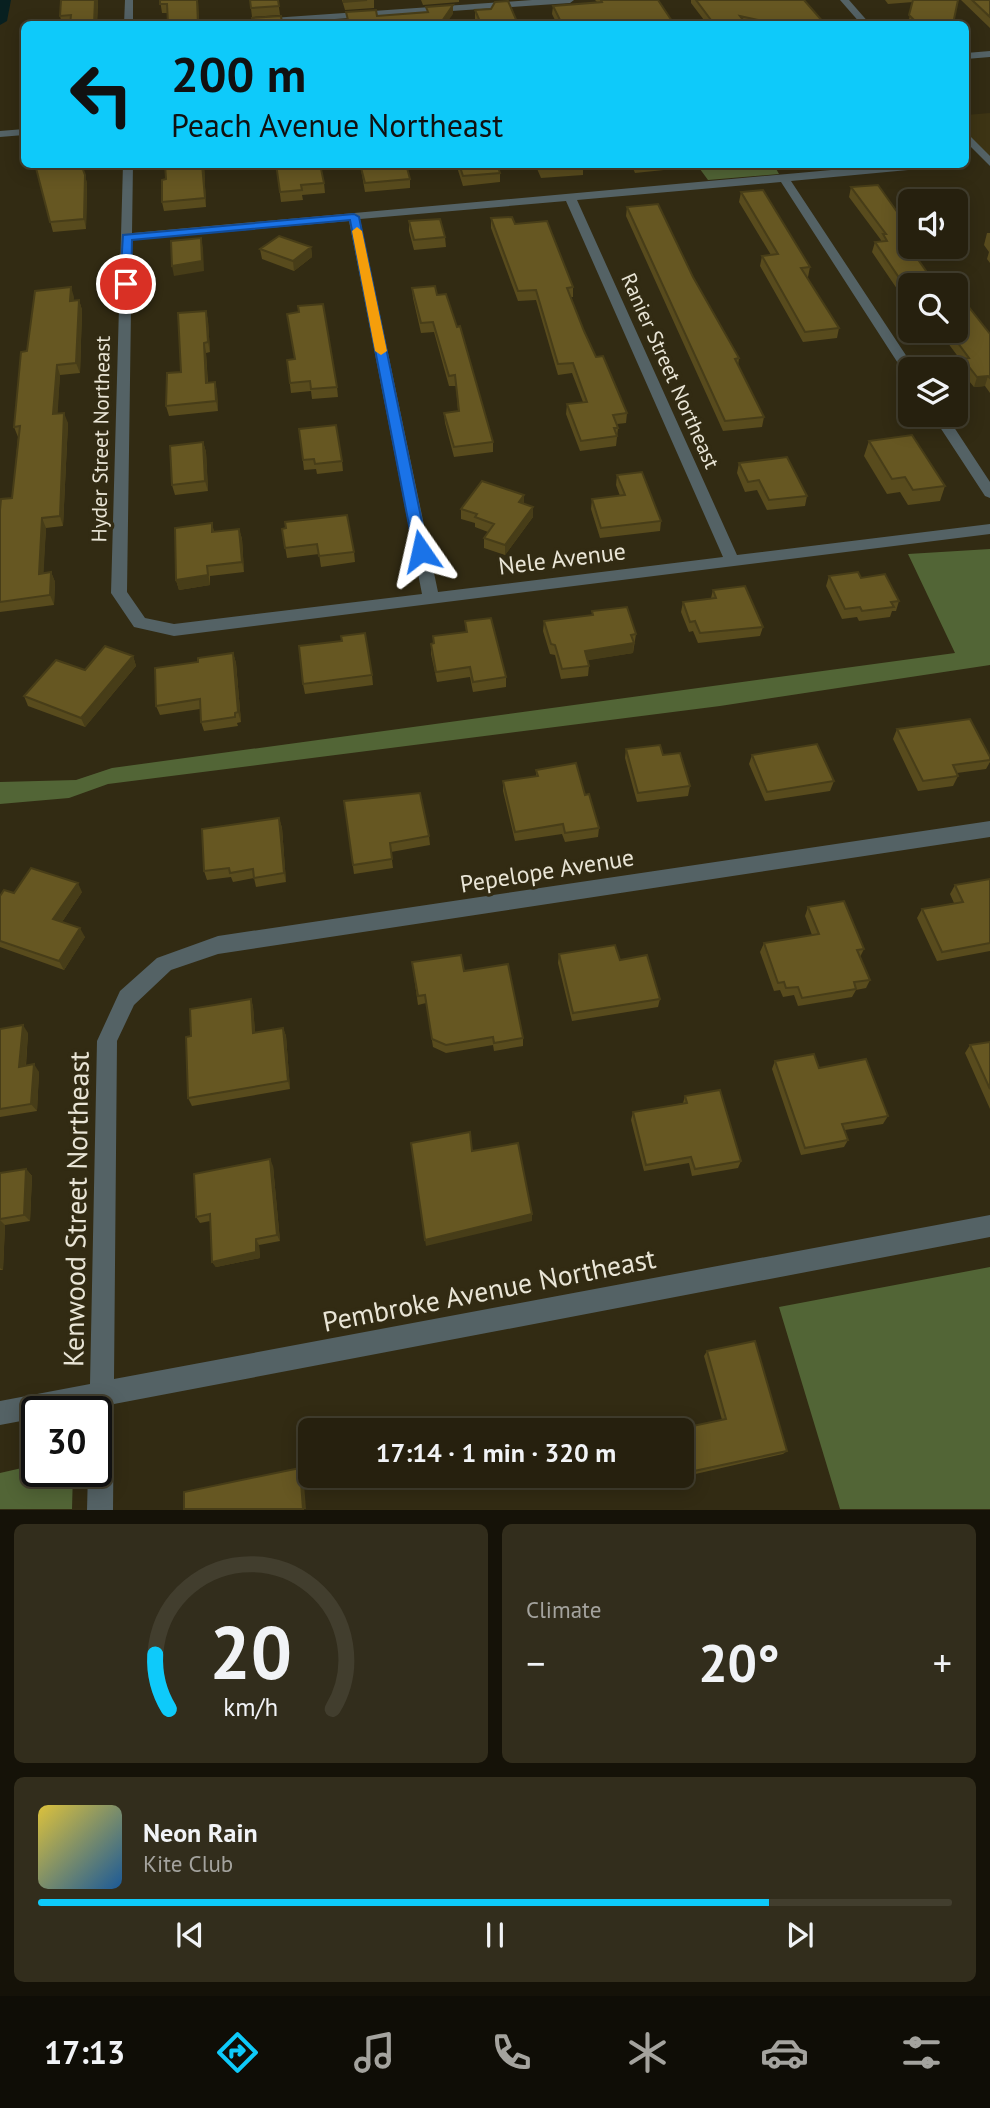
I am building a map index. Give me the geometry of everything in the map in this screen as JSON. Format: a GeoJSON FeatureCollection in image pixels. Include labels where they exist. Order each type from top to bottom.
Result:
{"type":"FeatureCollection","features":[{"type":"Feature","properties":{"kind":"street"},"geometry":{"type":"LineString","coordinates":[[129,0],[129,21]]}},
{"type":"Feature","properties":{"kind":"street"},"geometry":{"type":"LineString","coordinates":[[254,21],[309,14],[570,0]]}},
{"type":"Feature","properties":{"kind":"street"},"geometry":{"type":"LineString","coordinates":[[845,0],[863,21]]}},
{"type":"Feature","properties":{"kind":"street"},"geometry":{"type":"LineString","coordinates":[[969,56],[990,54]]}},
{"type":"Feature","properties":{"kind":"street"},"geometry":{"type":"LineString","coordinates":[[0,134],[21,132]]}},
{"type":"Feature","properties":{"kind":"street"},"geometry":{"type":"LineString","coordinates":[[969,139],[986,161]]}},
{"type":"Feature","properties":{"kind":"street","name":"Hyder Street Northeast"},"geometry":{"type":"LineString","coordinates":[[128,168],[118,593],[140,623]]}},
{"type":"Feature","properties":{"kind":"street"},"geometry":{"type":"LineString","coordinates":[[127,237],[895,168]]}},
{"type":"Feature","properties":{"kind":"street"},"geometry":{"type":"LineString","coordinates":[[784,178],[901,357]]}},
{"type":"Feature","properties":{"kind":"street","name":"Ranier Street Northeast"},"geometry":{"type":"LineString","coordinates":[[570,197],[732,561]]}},
{"type":"Feature","properties":{"kind":"street"},"geometry":{"type":"LineString","coordinates":[[354,217],[431,598]]}},
{"type":"Feature","properties":{"kind":"street"},"geometry":{"type":"LineString","coordinates":[[947,427],[990,493]]}},
{"type":"Feature","properties":{"kind":"street","name":"Nele Avenue"},"geometry":{"type":"LineString","coordinates":[[140,623],[174,630],[990,529]]}},
{"type":"Feature","properties":{"kind":"street","name":"Pepelope Avenue"},"geometry":{"type":"LineString","coordinates":[[127,998],[164,964],[218,945],[990,829]]}},
{"type":"Feature","properties":{"kind":"street","name":"Kenwood Street Northeast"},"geometry":{"type":"LineString","coordinates":[[100,1510],[107,1041],[127,998]]}},
{"type":"Feature","properties":{"kind":"street","name":"Pembroke Avenue Northeast"},"geometry":{"type":"LineString","coordinates":[[0,1413],[990,1226]]}},
{"type":"Feature","properties":{"kind":"shaded area"},"geometry":{"type":"Polygon","coordinates":[[[990,113],[990,163],[969,138],[969,115],[990,113]]]}},
{"type":"Feature","properties":{"kind":"green space"},"geometry":{"type":"Polygon","coordinates":[[[699,168],[776,168],[779,174],[708,180],[699,168]]]}},
{"type":"Feature","properties":{"kind":"green space"},"geometry":{"type":"Polygon","coordinates":[[[990,549],[990,665],[720,706],[108,784],[69,798],[0,804],[0,782],[76,780],[112,768],[955,653],[908,554],[990,549]]]}},
{"type":"Feature","properties":{"kind":"green space"},"geometry":{"type":"Polygon","coordinates":[[[990,1267],[990,1509],[840,1509],[779,1307],[990,1267]]]}},
{"type":"Feature","properties":{"kind":"green space"},"geometry":{"type":"Polygon","coordinates":[[[21,1468],[21,1487],[73,1487],[72,1509],[0,1509],[0,1473],[21,1468]]]}},
{"type":"Feature","properties":{"kind":"building"},"geometry":{"type":"Polygon","coordinates":[[[61,0],[95,0],[94,21],[70,21],[71,15],[60,16],[61,0]]]}},
{"type":"Feature","properties":{"kind":"building"},"geometry":{"type":"Polygon","coordinates":[[[160,0],[197,0],[198,21],[168,21],[167,4],[160,4],[160,0]]]}},
{"type":"Feature","properties":{"kind":"building"},"geometry":{"type":"Polygon","coordinates":[[[250,0],[278,0],[279,6],[251,8],[250,0]]]}},
{"type":"Feature","properties":{"kind":"building"},"geometry":{"type":"Polygon","coordinates":[[[601,0],[658,0],[672,21],[560,21],[553,6],[602,2],[601,0]]]}},
{"type":"Feature","properties":{"kind":"building"},"geometry":{"type":"Polygon","coordinates":[[[696,0],[804,0],[822,21],[762,21],[740,16],[744,21],[712,21],[696,0]]]}},
{"type":"Feature","properties":{"kind":"building"},"geometry":{"type":"Polygon","coordinates":[[[913,0],[958,0],[954,21],[915,21],[909,15],[913,0]]]}},
{"type":"Feature","properties":{"kind":"building"},"geometry":{"type":"Polygon","coordinates":[[[972,0],[990,0],[990,17],[972,0]]]}},
{"type":"Feature","properties":{"kind":"building"},"geometry":{"type":"Polygon","coordinates":[[[508,1],[517,21],[480,21],[475,10],[491,9],[495,2],[508,1]]]}},
{"type":"Feature","properties":{"kind":"building"},"geometry":{"type":"Polygon","coordinates":[[[453,5],[442,21],[331,21],[348,20],[346,12],[376,10],[377,16],[428,12],[426,7],[453,5]]]}},
{"type":"Feature","properties":{"kind":"building"},"geometry":{"type":"Polygon","coordinates":[[[281,16],[282,21],[252,21],[252,18],[281,16]]]}},
{"type":"Feature","properties":{"kind":"building"},"geometry":{"type":"Polygon","coordinates":[[[36,168],[82,168],[85,175],[84,219],[50,222],[36,168]]]}},
{"type":"Feature","properties":{"kind":"building"},"geometry":{"type":"Polygon","coordinates":[[[165,168],[202,168],[205,198],[162,202],[162,180],[166,179],[165,168]]]}},
{"type":"Feature","properties":{"kind":"building"},"geometry":{"type":"Polygon","coordinates":[[[277,168],[321,168],[324,183],[301,185],[302,190],[280,192],[277,168]]]}},
{"type":"Feature","properties":{"kind":"building"},"geometry":{"type":"Polygon","coordinates":[[[361,168],[407,168],[410,179],[365,183],[361,168]]]}},
{"type":"Feature","properties":{"kind":"building"},"geometry":{"type":"Polygon","coordinates":[[[460,168],[498,168],[500,173],[463,176],[460,168]]]}},
{"type":"Feature","properties":{"kind":"building"},"geometry":{"type":"Polygon","coordinates":[[[878,185],[898,213],[898,259],[918,259],[928,273],[898,273],[898,276],[875,242],[887,241],[883,234],[886,234],[851,187],[878,185]]]}},
{"type":"Feature","properties":{"kind":"building"},"geometry":{"type":"Polygon","coordinates":[[[763,190],[810,267],[801,268],[839,328],[805,332],[762,256],[778,254],[741,192],[763,190]]]}},
{"type":"Feature","properties":{"kind":"building"},"geometry":{"type":"Polygon","coordinates":[[[658,204],[693,277],[739,358],[735,359],[764,417],[725,421],[627,207],[658,204]]]}},
{"type":"Feature","properties":{"kind":"building"},"geometry":{"type":"Polygon","coordinates":[[[512,217],[515,224],[547,221],[573,287],[567,288],[584,331],[596,357],[603,356],[627,413],[613,415],[618,428],[614,428],[617,436],[581,441],[567,404],[587,402],[573,363],[558,364],[536,290],[518,291],[491,218],[512,217]]]}},
{"type":"Feature","properties":{"kind":"building"},"geometry":{"type":"Polygon","coordinates":[[[440,219],[445,237],[414,240],[409,221],[440,219]]]}},
{"type":"Feature","properties":{"kind":"building"},"geometry":{"type":"Polygon","coordinates":[[[279,236],[311,247],[293,261],[260,249],[279,236]]]}},
{"type":"Feature","properties":{"kind":"building"},"geometry":{"type":"Polygon","coordinates":[[[201,238],[202,261],[172,266],[171,241],[201,238]]]}},
{"type":"Feature","properties":{"kind":"building"},"geometry":{"type":"Polygon","coordinates":[[[435,286],[437,295],[446,294],[457,327],[460,326],[493,442],[454,447],[444,413],[459,411],[455,375],[449,376],[433,322],[421,323],[412,288],[435,286]]]}},
{"type":"Feature","properties":{"kind":"building"},"geometry":{"type":"Polygon","coordinates":[[[71,287],[70,301],[79,300],[76,363],[57,365],[53,414],[64,413],[60,516],[42,518],[39,574],[51,572],[50,595],[0,602],[0,510],[1,499],[12,498],[20,426],[14,427],[21,352],[27,351],[35,291],[71,287]]]}},
{"type":"Feature","properties":{"kind":"building"},"geometry":{"type":"Polygon","coordinates":[[[323,304],[337,387],[311,389],[310,381],[290,383],[287,360],[295,359],[287,314],[299,312],[298,306],[323,304]]]}},
{"type":"Feature","properties":{"kind":"building"},"geometry":{"type":"Polygon","coordinates":[[[968,306],[990,334],[990,378],[977,377],[968,365],[969,358],[958,343],[968,343],[968,306]]]}},
{"type":"Feature","properties":{"kind":"building"},"geometry":{"type":"Polygon","coordinates":[[[206,311],[206,383],[215,382],[216,401],[166,406],[167,373],[181,372],[178,313],[206,311]]]}},
{"type":"Feature","properties":{"kind":"building"},"geometry":{"type":"Polygon","coordinates":[[[336,425],[342,461],[315,464],[314,459],[303,460],[299,429],[336,425]]]}},
{"type":"Feature","properties":{"kind":"building"},"geometry":{"type":"Polygon","coordinates":[[[912,435],[945,486],[913,490],[905,477],[892,479],[869,441],[912,435]]]}},
{"type":"Feature","properties":{"kind":"building"},"geometry":{"type":"Polygon","coordinates":[[[203,442],[205,481],[172,485],[170,446],[203,442]]]}},
{"type":"Feature","properties":{"kind":"building"},"geometry":{"type":"Polygon","coordinates":[[[787,457],[807,496],[769,500],[759,480],[748,482],[739,463],[787,457]]]}},
{"type":"Feature","properties":{"kind":"building"},"geometry":{"type":"Polygon","coordinates":[[[642,472],[661,521],[601,528],[592,499],[625,495],[617,475],[642,472]]]}},
{"type":"Feature","properties":{"kind":"building"},"geometry":{"type":"Polygon","coordinates":[[[482,481],[524,495],[519,502],[533,507],[505,545],[484,538],[494,524],[461,509],[482,481]]]}},
{"type":"Feature","properties":{"kind":"building"},"geometry":{"type":"Polygon","coordinates":[[[347,515],[354,552],[319,556],[317,544],[285,548],[282,529],[286,528],[285,522],[347,515]]]}},
{"type":"Feature","properties":{"kind":"building"},"geometry":{"type":"Polygon","coordinates":[[[212,523],[212,532],[239,529],[242,562],[207,566],[208,575],[176,580],[175,528],[212,523]]]}},
{"type":"Feature","properties":{"kind":"building"},"geometry":{"type":"Polygon","coordinates":[[[858,572],[861,578],[885,574],[899,601],[891,602],[894,607],[862,611],[860,607],[845,609],[829,576],[858,572]]]}},
{"type":"Feature","properties":{"kind":"building"},"geometry":{"type":"Polygon","coordinates":[[[745,586],[763,627],[700,633],[695,621],[690,622],[683,602],[716,598],[713,590],[745,586]]]}},
{"type":"Feature","properties":{"kind":"building"},"geometry":{"type":"Polygon","coordinates":[[[627,607],[636,634],[631,635],[634,643],[585,651],[589,666],[562,669],[544,621],[593,615],[592,611],[627,607]]]}},
{"type":"Feature","properties":{"kind":"building"},"geometry":{"type":"Polygon","coordinates":[[[491,618],[506,677],[473,682],[470,667],[436,672],[431,644],[434,643],[433,636],[467,632],[465,621],[491,618]]]}},
{"type":"Feature","properties":{"kind":"building"},"geometry":{"type":"Polygon","coordinates":[[[365,633],[372,675],[303,684],[299,646],[342,641],[341,636],[365,633]]]}},
{"type":"Feature","properties":{"kind":"building"},"geometry":{"type":"Polygon","coordinates":[[[105,646],[133,656],[81,718],[24,696],[56,660],[85,670],[105,646]]]}},
{"type":"Feature","properties":{"kind":"building"},"geometry":{"type":"Polygon","coordinates":[[[233,653],[238,712],[235,717],[201,722],[200,699],[156,706],[155,668],[198,662],[198,658],[233,653]]]}},
{"type":"Feature","properties":{"kind":"building"},"geometry":{"type":"Polygon","coordinates":[[[970,719],[990,760],[953,765],[958,776],[923,781],[897,729],[970,719]]]}},
{"type":"Feature","properties":{"kind":"building"},"geometry":{"type":"Polygon","coordinates":[[[817,744],[834,781],[767,792],[752,755],[817,744]]]}},
{"type":"Feature","properties":{"kind":"building"},"geometry":{"type":"Polygon","coordinates":[[[660,745],[663,755],[680,753],[690,786],[638,793],[626,749],[660,745]]]}},
{"type":"Feature","properties":{"kind":"building"},"geometry":{"type":"Polygon","coordinates":[[[576,763],[585,795],[589,794],[599,828],[565,833],[563,824],[515,832],[503,781],[538,776],[536,770],[576,763]]]}},
{"type":"Feature","properties":{"kind":"building"},"geometry":{"type":"Polygon","coordinates":[[[420,793],[429,836],[390,843],[392,859],[353,865],[344,801],[420,793]]]}},
{"type":"Feature","properties":{"kind":"building"},"geometry":{"type":"Polygon","coordinates":[[[279,818],[284,873],[254,878],[253,869],[230,873],[229,868],[204,871],[202,829],[279,818]]]}},
{"type":"Feature","properties":{"kind":"building"},"geometry":{"type":"Polygon","coordinates":[[[31,868],[78,883],[53,919],[80,928],[59,961],[0,941],[0,896],[4,890],[14,893],[31,868]]]}},
{"type":"Feature","properties":{"kind":"building"},"geometry":{"type":"Polygon","coordinates":[[[990,879],[990,943],[942,952],[922,909],[963,902],[955,885],[990,879]]]}},
{"type":"Feature","properties":{"kind":"building"},"geometry":{"type":"Polygon","coordinates":[[[844,901],[864,949],[857,950],[870,980],[854,982],[856,989],[802,998],[798,987],[786,988],[784,982],[778,983],[764,943],[819,934],[808,907],[844,901]]]}},
{"type":"Feature","properties":{"kind":"building"},"geometry":{"type":"Polygon","coordinates":[[[615,945],[620,960],[647,955],[660,999],[573,1013],[559,954],[615,945]]]}},
{"type":"Feature","properties":{"kind":"building"},"geometry":{"type":"Polygon","coordinates":[[[461,955],[464,971],[508,964],[523,1038],[494,1043],[493,1037],[446,1045],[432,1039],[425,995],[418,996],[412,962],[461,955]]]}},
{"type":"Feature","properties":{"kind":"building"},"geometry":{"type":"Polygon","coordinates":[[[251,999],[253,1033],[283,1028],[288,1081],[188,1098],[186,1037],[191,1036],[190,1009],[251,999]]]}},
{"type":"Feature","properties":{"kind":"building"},"geometry":{"type":"Polygon","coordinates":[[[23,1025],[19,1067],[34,1064],[31,1104],[0,1109],[0,1029],[23,1025]]]}},
{"type":"Feature","properties":{"kind":"building"},"geometry":{"type":"Polygon","coordinates":[[[990,1042],[990,1089],[970,1045],[990,1042]]]}},
{"type":"Feature","properties":{"kind":"building"},"geometry":{"type":"Polygon","coordinates":[[[814,1054],[819,1068],[866,1059],[888,1116],[842,1124],[848,1140],[805,1148],[775,1061],[814,1054]]]}},
{"type":"Feature","properties":{"kind":"building"},"geometry":{"type":"Polygon","coordinates":[[[720,1090],[741,1161],[695,1169],[691,1157],[646,1165],[633,1112],[687,1103],[685,1096],[720,1090]]]}},
{"type":"Feature","properties":{"kind":"building"},"geometry":{"type":"Polygon","coordinates":[[[470,1132],[472,1151],[518,1143],[532,1214],[425,1240],[411,1143],[470,1132]]]}},
{"type":"Feature","properties":{"kind":"building"},"geometry":{"type":"Polygon","coordinates":[[[270,1159],[277,1235],[256,1239],[256,1252],[212,1262],[210,1214],[196,1217],[194,1174],[270,1159]]]}},
{"type":"Feature","properties":{"kind":"building"},"geometry":{"type":"Polygon","coordinates":[[[26,1169],[24,1215],[0,1219],[0,1173],[26,1169]]]}},
{"type":"Feature","properties":{"kind":"building"},"geometry":{"type":"Polygon","coordinates":[[[755,1341],[787,1451],[694,1471],[694,1426],[726,1419],[707,1351],[755,1341]]]}},
{"type":"Feature","properties":{"kind":"building"},"geometry":{"type":"Polygon","coordinates":[[[298,1468],[298,1488],[301,1488],[303,1509],[184,1509],[184,1492],[298,1468]]]}},
{"type":"Feature","properties":{"kind":"waterway"},"geometry":{"type":"LineString","coordinates":[[0,21],[4,0]]}},
{"type":"Feature","properties":{"kind":"slow traffic"},"geometry":{"type":"LineString","coordinates":[[357,231],[381,351]]}},
{"type":"Feature","properties":{"kind":"route"},"geometry":{"type":"LineString","coordinates":[[126,284],[127,237],[354,217],[421,551]]}}]}
